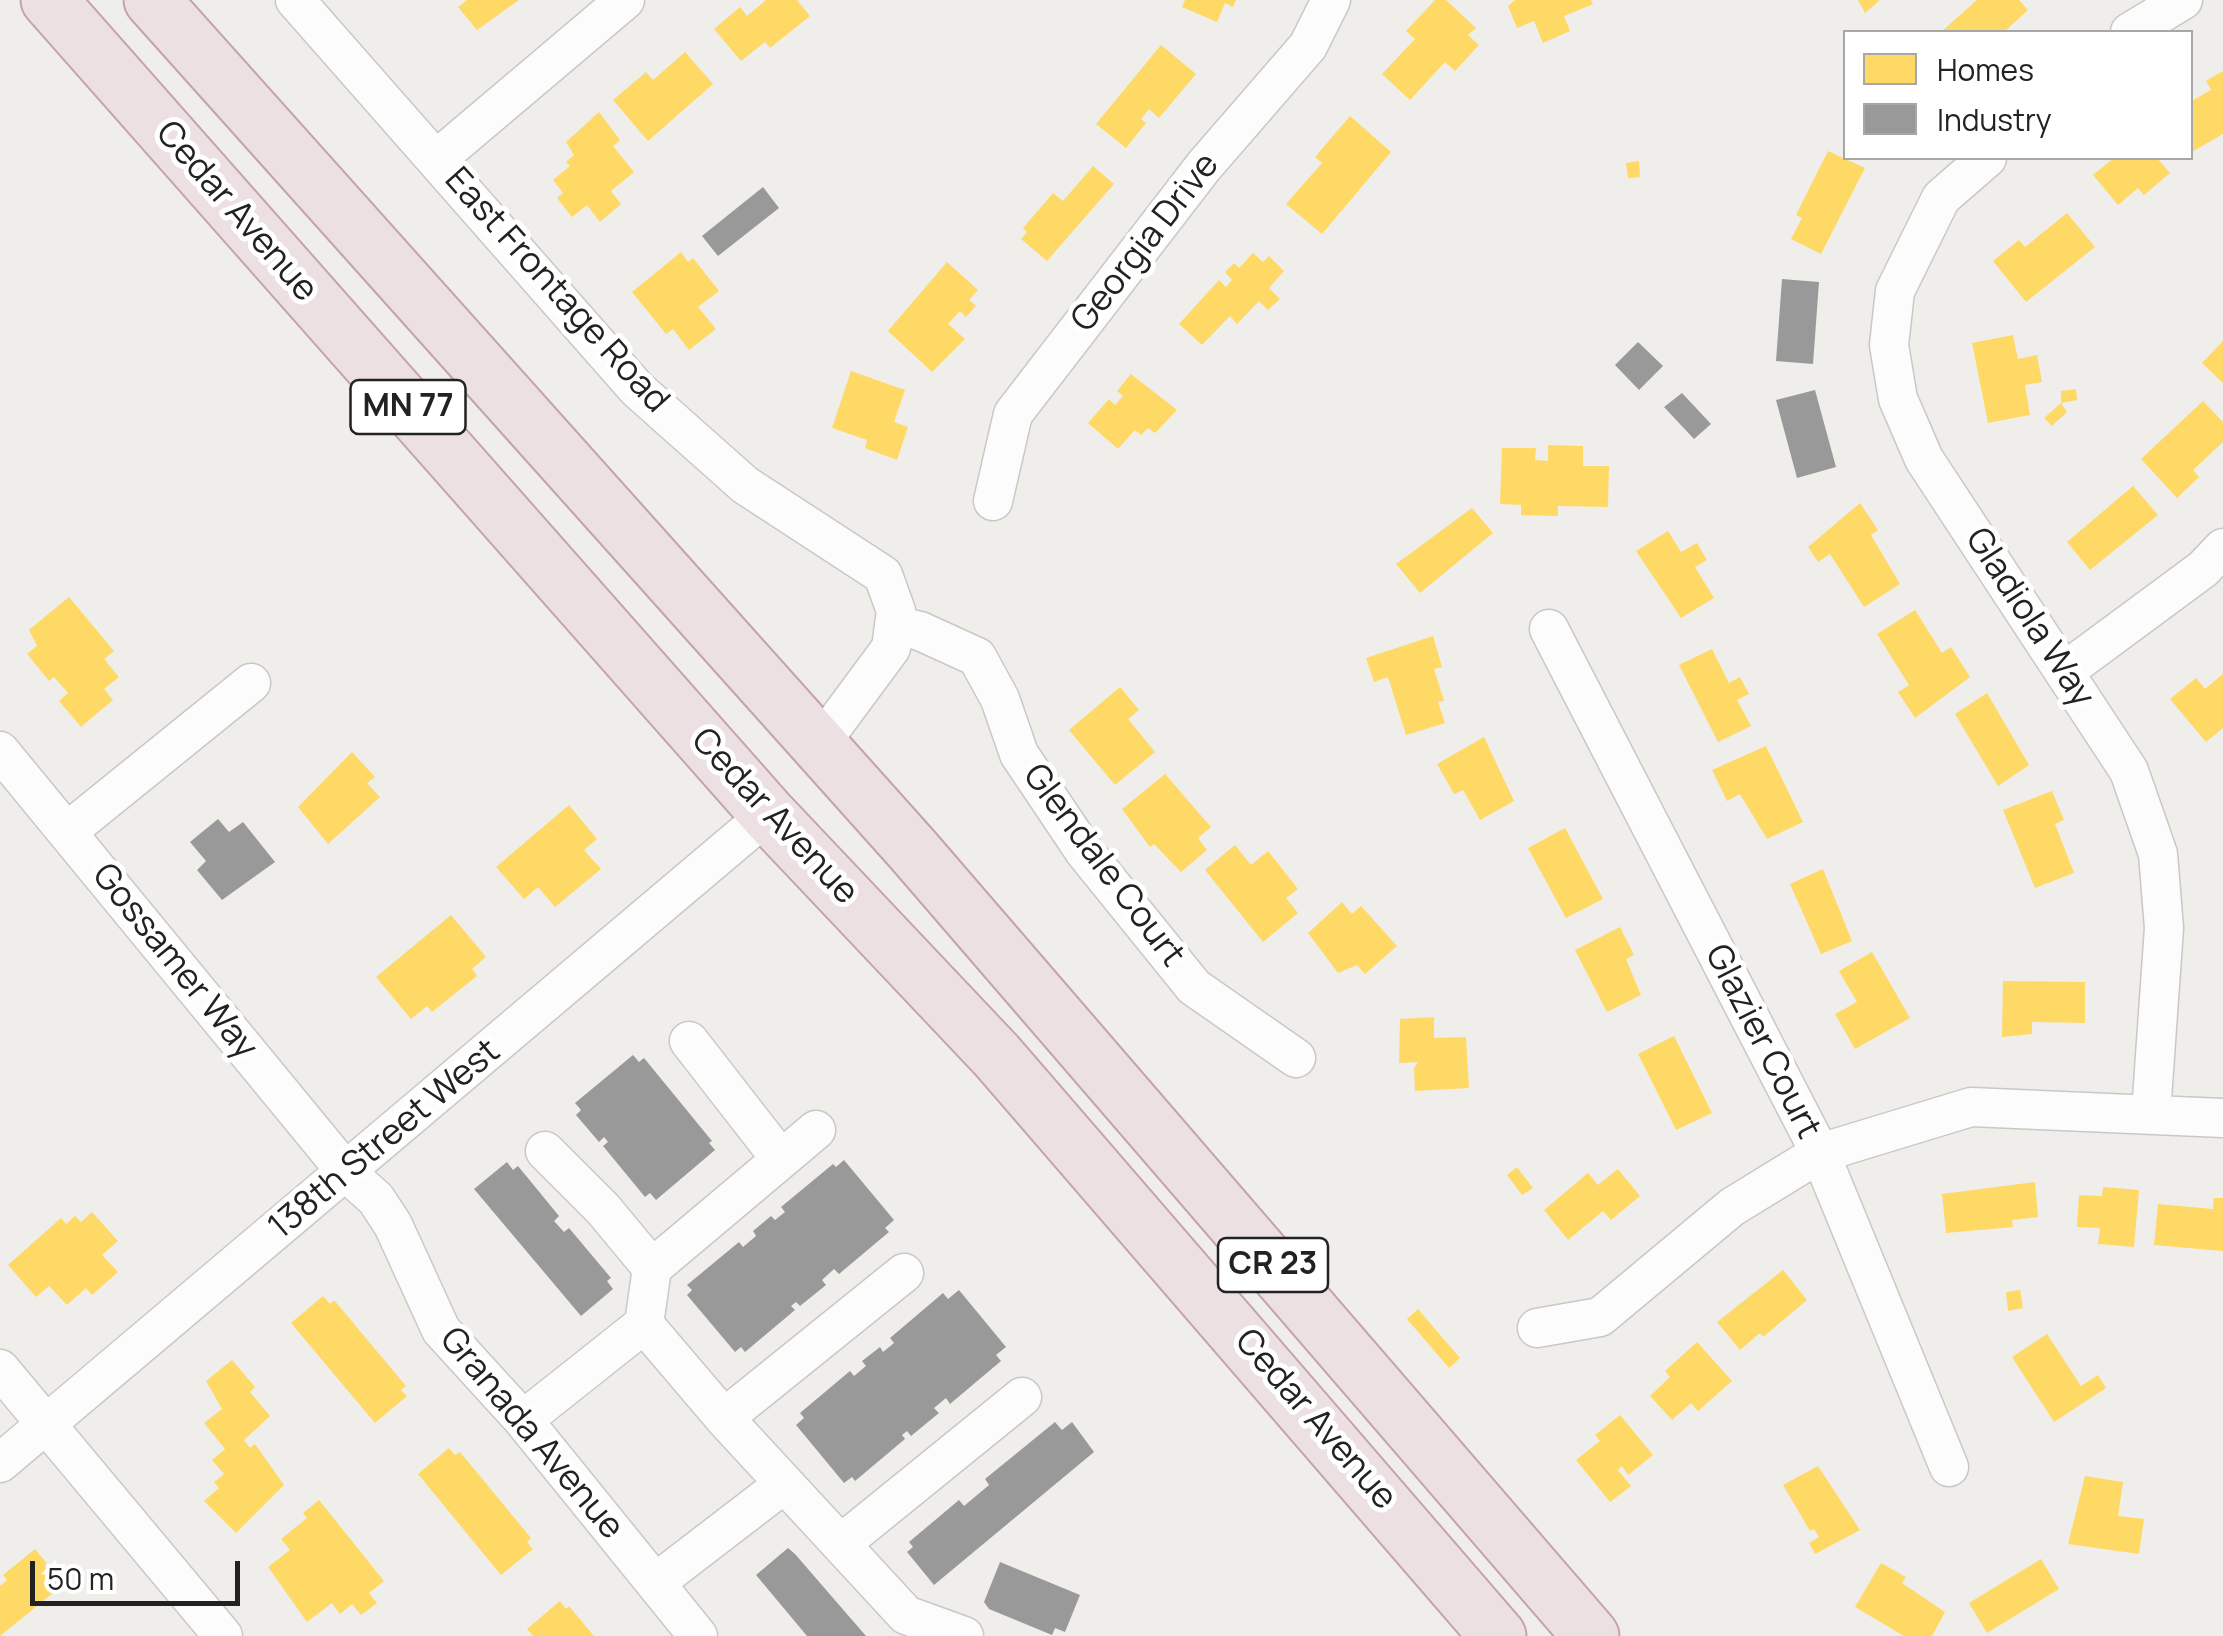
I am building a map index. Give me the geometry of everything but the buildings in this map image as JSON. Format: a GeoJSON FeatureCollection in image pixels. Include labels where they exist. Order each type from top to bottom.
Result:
{"type":"FeatureCollection","features":[{"type":"Feature","properties":{"kind":"highway","name":"Cedar Avenue"},"geometry":{"type":"LineString","coordinates":[[49,0],[768,814],[997,1056],[1498,1636]]}},
{"type":"Feature","properties":{"kind":"highway","name":"Cedar Avenue"},"geometry":{"type":"LineString","coordinates":[[152,0],[1072,1032],[1591,1636]]}},
{"type":"Feature","properties":{"kind":"street","name":"East Frontage Road"},"geometry":{"type":"LineString","coordinates":[[295,0],[638,389],[746,485],[883,575],[896,611],[893,637]]}},
{"type":"Feature","properties":{"kind":"street"},"geometry":{"type":"LineString","coordinates":[[437,159],[625,0]]}},
{"type":"Feature","properties":{"kind":"street","name":"Georgia Drive"},"geometry":{"type":"LineString","coordinates":[[993,500],[1013,414],[1204,166],[1308,46],[1331,0]]}},
{"type":"Feature","properties":{"kind":"street"},"geometry":{"type":"LineString","coordinates":[[2133,30],[2182,0]]}},
{"type":"Feature","properties":{"kind":"street","name":"Gladiola Way"},"geometry":{"type":"LineString","coordinates":[[1985,160],[1941,198],[1895,291],[1890,345],[1898,399],[1924,460],[2128,771],[2158,854],[2164,928],[2151,1113]]}},
{"type":"Feature","properties":{"kind":"street"},"geometry":{"type":"LineString","coordinates":[[2065,671],[2223,548]]}},
{"type":"Feature","properties":{"kind":"street","name":"Glazier Court"},"geometry":{"type":"LineString","coordinates":[[1550,629],[1820,1153],[1950,1468]]}},
{"type":"Feature","properties":{"kind":"street","name":"Glendale Court"},"geometry":{"type":"LineString","coordinates":[[893,637],[920,630],[977,656],[1000,699],[1019,754],[1084,851],[1194,987],[1296,1058]]}},
{"type":"Feature","properties":{"kind":"street"},"geometry":{"type":"LineString","coordinates":[[817,748],[893,637]]}},
{"type":"Feature","properties":{"kind":"street"},"geometry":{"type":"LineString","coordinates":[[68,832],[251,683]]}},
{"type":"Feature","properties":{"kind":"street","name":"Gossamer Way"},"geometry":{"type":"LineString","coordinates":[[0,750],[348,1174]]}},
{"type":"Feature","properties":{"kind":"street","name":"138th Street West"},"geometry":{"type":"LineString","coordinates":[[0,1463],[348,1174],[768,814]]}},
{"type":"Feature","properties":{"kind":"street"},"geometry":{"type":"LineString","coordinates":[[689,1041],[780,1158]]}},
{"type":"Feature","properties":{"kind":"street"},"geometry":{"type":"LineString","coordinates":[[1537,1328],[1600,1317],[1732,1208],[1820,1153],[1971,1108],[2223,1118]]}},
{"type":"Feature","properties":{"kind":"street"},"geometry":{"type":"LineString","coordinates":[[522,1420],[644,1324],[652,1268],[816,1130]]}},
{"type":"Feature","properties":{"kind":"street"},"geometry":{"type":"LineString","coordinates":[[544,1151],[603,1209],[652,1268]]}},
{"type":"Feature","properties":{"kind":"street","name":"Granada Avenue"},"geometry":{"type":"LineString","coordinates":[[348,1174],[376,1199],[394,1225],[441,1330],[522,1420],[698,1636]]}},
{"type":"Feature","properties":{"kind":"street"},"geometry":{"type":"LineString","coordinates":[[724,1418],[904,1273]]}},
{"type":"Feature","properties":{"kind":"street"},"geometry":{"type":"LineString","coordinates":[[644,1324],[724,1418],[906,1615],[964,1636]]}},
{"type":"Feature","properties":{"kind":"street"},"geometry":{"type":"LineString","coordinates":[[0,1369],[224,1636]]}},
{"type":"Feature","properties":{"kind":"street"},"geometry":{"type":"LineString","coordinates":[[842,1543],[1022,1397]]}},
{"type":"Feature","properties":{"kind":"street"},"geometry":{"type":"LineString","coordinates":[[656,1583],[784,1484]]}}]}
